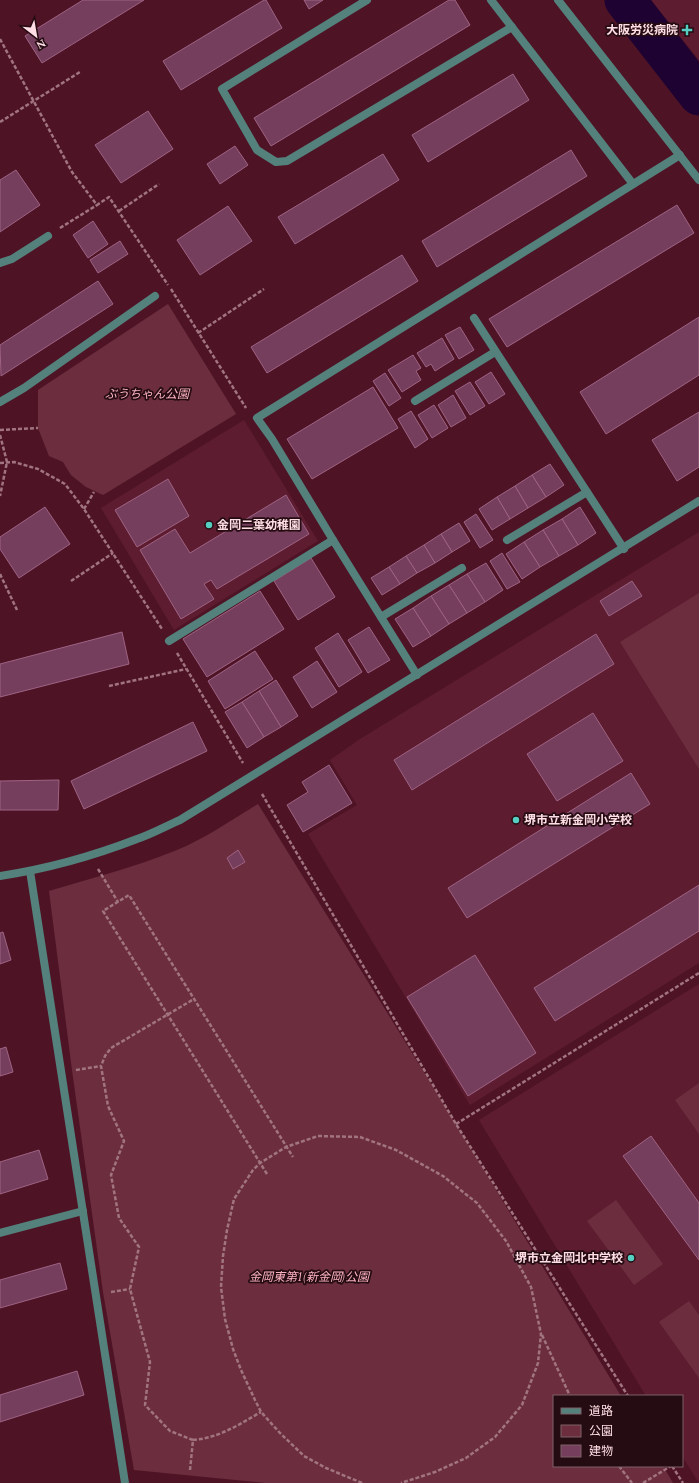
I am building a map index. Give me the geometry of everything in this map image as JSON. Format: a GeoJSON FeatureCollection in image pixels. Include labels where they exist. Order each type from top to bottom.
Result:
{"type":"FeatureCollection","features":[{"type":"Feature","properties":{"kind":"street"},"geometry":{"type":"LineString","coordinates":[[366,0],[222,90],[257,150],[276,162],[287,161],[512,27]]}},
{"type":"Feature","properties":{"kind":"street"},"geometry":{"type":"LineString","coordinates":[[491,0],[633,184]]}},
{"type":"Feature","properties":{"kind":"street"},"geometry":{"type":"LineString","coordinates":[[558,0],[699,180]]}},
{"type":"Feature","properties":{"kind":"street"},"geometry":{"type":"LineString","coordinates":[[418,674],[333,540],[272,439],[257,418],[680,155]]}},
{"type":"Feature","properties":{"kind":"street"},"geometry":{"type":"LineString","coordinates":[[0,263],[12,259],[48,236]]}},
{"type":"Feature","properties":{"kind":"street"},"geometry":{"type":"LineString","coordinates":[[0,402],[24,388],[155,296]]}},
{"type":"Feature","properties":{"kind":"street"},"geometry":{"type":"LineString","coordinates":[[474,318],[624,549]]}},
{"type":"Feature","properties":{"kind":"street"},"geometry":{"type":"LineString","coordinates":[[415,401],[495,352]]}},
{"type":"Feature","properties":{"kind":"street"},"geometry":{"type":"LineString","coordinates":[[507,540],[587,492]]}},
{"type":"Feature","properties":{"kind":"street"},"geometry":{"type":"LineString","coordinates":[[0,876],[30,871],[92,854],[138,839],[180,820],[624,549],[699,501]]}},
{"type":"Feature","properties":{"kind":"street"},"geometry":{"type":"LineString","coordinates":[[169,641],[333,540]]}},
{"type":"Feature","properties":{"kind":"street"},"geometry":{"type":"LineString","coordinates":[[381,617],[462,568]]}},
{"type":"Feature","properties":{"kind":"street"},"geometry":{"type":"LineString","coordinates":[[30,871],[125,1483]]}},
{"type":"Feature","properties":{"kind":"street"},"geometry":{"type":"LineString","coordinates":[[0,1233],[83,1211]]}},
{"type":"Feature","properties":{"kind":"path"},"geometry":{"type":"LineString","coordinates":[[0,39],[72,172],[97,205]]}},
{"type":"Feature","properties":{"kind":"path"},"geometry":{"type":"LineString","coordinates":[[0,122],[80,72]]}},
{"type":"Feature","properties":{"kind":"path"},"geometry":{"type":"LineString","coordinates":[[119,211],[159,184]]}},
{"type":"Feature","properties":{"kind":"path"},"geometry":{"type":"LineString","coordinates":[[48,236],[109,197],[244,406],[257,418]]}},
{"type":"Feature","properties":{"kind":"path"},"geometry":{"type":"LineString","coordinates":[[198,333],[264,289]]}},
{"type":"Feature","properties":{"kind":"path"},"geometry":{"type":"LineString","coordinates":[[0,430],[38,428]]}},
{"type":"Feature","properties":{"kind":"path"},"geometry":{"type":"LineString","coordinates":[[0,435],[7,462],[0,496]]}},
{"type":"Feature","properties":{"kind":"path"},"geometry":{"type":"LineString","coordinates":[[0,463],[14,462],[38,469],[65,484],[84,509],[113,553],[169,641],[243,763]]}},
{"type":"Feature","properties":{"kind":"path"},"geometry":{"type":"LineString","coordinates":[[84,509],[94,492]]}},
{"type":"Feature","properties":{"kind":"path"},"geometry":{"type":"LineString","coordinates":[[71,581],[113,553]]}},
{"type":"Feature","properties":{"kind":"path"},"geometry":{"type":"LineString","coordinates":[[0,574],[17,610]]}},
{"type":"Feature","properties":{"kind":"path"},"geometry":{"type":"LineString","coordinates":[[109,686],[186,669]]}},
{"type":"Feature","properties":{"kind":"path"},"geometry":{"type":"LineString","coordinates":[[262,794],[456,1124],[627,1395]]}},
{"type":"Feature","properties":{"kind":"path"},"geometry":{"type":"LineString","coordinates":[[98,869],[118,902]]}},
{"type":"Feature","properties":{"kind":"path"},"geometry":{"type":"LineString","coordinates":[[267,1174],[103,911],[129,895],[293,1157]]}},
{"type":"Feature","properties":{"kind":"path"},"geometry":{"type":"LineString","coordinates":[[456,1124],[699,973]]}},
{"type":"Feature","properties":{"kind":"path"},"geometry":{"type":"LineString","coordinates":[[194,999],[111,1048],[105,1056],[101,1066],[108,1106],[124,1141],[111,1175],[119,1218],[139,1247],[130,1289],[150,1362],[145,1405],[170,1431],[193,1440],[204,1439],[229,1430],[261,1412]]}},
{"type":"Feature","properties":{"kind":"path"},"geometry":{"type":"LineString","coordinates":[[60,1071],[101,1066]]}},
{"type":"Feature","properties":{"kind":"path"},"geometry":{"type":"LineString","coordinates":[[362,1483],[326,1468],[304,1456],[261,1412],[254,1400],[233,1349],[225,1319],[221,1287],[226,1237],[234,1199],[253,1170],[260,1163],[286,1147],[318,1136],[360,1137],[396,1150],[443,1176],[477,1203],[506,1241],[531,1287],[541,1334],[570,1395]]}},
{"type":"Feature","properties":{"kind":"path"},"geometry":{"type":"LineString","coordinates":[[96,1294],[130,1289]]}},
{"type":"Feature","properties":{"kind":"path"},"geometry":{"type":"LineString","coordinates":[[401,1483],[435,1472],[466,1458],[495,1437],[522,1405],[538,1363],[541,1334]]}},
{"type":"Feature","properties":{"kind":"path"},"geometry":{"type":"LineString","coordinates":[[190,1470],[193,1440]]}},
{"type":"Feature","properties":{"kind":"path"},"geometry":{"type":"LineString","coordinates":[[620,1467],[632,1483]]}},
{"type":"Feature","properties":{"kind":"path"},"geometry":{"type":"LineString","coordinates":[[642,1483],[669,1467]]}},
{"type":"Feature","properties":{"kind":"path"},"geometry":{"type":"LineString","coordinates":[[672,1467],[683,1483]]}},
{"type":"Feature","properties":{"kind":"shaded area","name":"大阪労災病院"},"geometry":{"type":"Polygon","coordinates":[[[651,0],[699,0],[699,60],[651,0]]]}},
{"type":"Feature","properties":{"kind":"shaded area","name":"金岡二葉幼稚園"},"geometry":{"type":"Polygon","coordinates":[[[244,420],[318,541],[174,630],[101,508],[244,420]]]}},
{"type":"Feature","properties":{"kind":"shaded area","name":"堺市立新金岡小学校"},"geometry":{"type":"Polygon","coordinates":[[[699,532],[699,963],[470,1105],[308,834],[357,805],[330,760],[360,739],[699,532]]]}},
{"type":"Feature","properties":{"kind":"shaded area","name":"堺市立金岡北中学校"},"geometry":{"type":"Polygon","coordinates":[[[699,984],[699,1483],[683,1458],[683,1395],[645,1395],[479,1120],[699,984]]]}},
{"type":"Feature","properties":{"kind":"green space","name":"ぶうちゃん公園"},"geometry":{"type":"Polygon","coordinates":[[[168,304],[236,414],[103,495],[86,487],[71,475],[63,462],[49,456],[38,428],[38,390],[168,304]]]}},
{"type":"Feature","properties":{"kind":"green space"},"geometry":{"type":"Polygon","coordinates":[[[699,593],[699,769],[620,642],[699,593]]]}},
{"type":"Feature","properties":{"kind":"green space","name":"金岡東第1(新金岡)公園"},"geometry":{"type":"Polygon","coordinates":[[[258,804],[456,1124],[620,1395],[553,1395],[553,1467],[664,1467],[673,1483],[266,1483],[134,1470],[103,1292],[49,891],[130,867],[161,856],[188,845],[258,804]]]}},
{"type":"Feature","properties":{"kind":"green space"},"geometry":{"type":"Polygon","coordinates":[[[699,1083],[699,1134],[675,1100],[699,1083]]]}},
{"type":"Feature","properties":{"kind":"green space"},"geometry":{"type":"Polygon","coordinates":[[[616,1200],[663,1264],[634,1285],[587,1221],[616,1200]]]}},
{"type":"Feature","properties":{"kind":"green space"},"geometry":{"type":"Polygon","coordinates":[[[689,1301],[699,1315],[699,1378],[659,1322],[689,1301]]]}},
{"type":"Feature","properties":{"kind":"building"},"geometry":{"type":"Polygon","coordinates":[[[83,0],[144,0],[42,63],[25,36],[83,0]]]}},
{"type":"Feature","properties":{"kind":"building"},"geometry":{"type":"Polygon","coordinates":[[[266,0],[282,28],[181,90],[163,61],[266,0]]]}},
{"type":"Feature","properties":{"kind":"building"},"geometry":{"type":"Polygon","coordinates":[[[304,0],[323,0],[309,9],[304,0]]]}},
{"type":"Feature","properties":{"kind":"building"},"geometry":{"type":"Polygon","coordinates":[[[449,0],[455,0],[470,25],[271,146],[254,118],[449,0]]]}},
{"type":"Feature","properties":{"kind":"building"},"geometry":{"type":"Polygon","coordinates":[[[513,74],[529,100],[428,162],[412,135],[513,74]]]}},
{"type":"Feature","properties":{"kind":"building"},"geometry":{"type":"Polygon","coordinates":[[[148,111],[173,149],[121,183],[95,145],[148,111]]]}},
{"type":"Feature","properties":{"kind":"building"},"geometry":{"type":"Polygon","coordinates":[[[235,146],[248,165],[220,184],[207,164],[235,146]]]}},
{"type":"Feature","properties":{"kind":"building"},"geometry":{"type":"Polygon","coordinates":[[[571,150],[587,176],[437,267],[422,241],[571,150]]]}},
{"type":"Feature","properties":{"kind":"building"},"geometry":{"type":"Polygon","coordinates":[[[383,154],[399,180],[295,244],[278,217],[383,154]]]}},
{"type":"Feature","properties":{"kind":"building"},"geometry":{"type":"Polygon","coordinates":[[[16,170],[40,205],[0,232],[0,180],[16,170]]]}},
{"type":"Feature","properties":{"kind":"building"},"geometry":{"type":"Polygon","coordinates":[[[677,205],[694,233],[507,347],[489,319],[677,205]]]}},
{"type":"Feature","properties":{"kind":"building"},"geometry":{"type":"Polygon","coordinates":[[[228,206],[252,241],[200,275],[177,240],[228,206]]]}},
{"type":"Feature","properties":{"kind":"building"},"geometry":{"type":"Polygon","coordinates":[[[93,221],[108,244],[88,258],[73,235],[93,221]]]}},
{"type":"Feature","properties":{"kind":"building"},"geometry":{"type":"Polygon","coordinates":[[[120,241],[128,254],[98,273],[90,260],[120,241]]]}},
{"type":"Feature","properties":{"kind":"building"},"geometry":{"type":"Polygon","coordinates":[[[402,255],[418,281],[267,373],[251,347],[402,255]]]}},
{"type":"Feature","properties":{"kind":"building"},"geometry":{"type":"Polygon","coordinates":[[[98,281],[113,304],[1,376],[0,345],[98,281]]]}},
{"type":"Feature","properties":{"kind":"building"},"geometry":{"type":"Polygon","coordinates":[[[699,317],[699,375],[606,434],[580,392],[699,317]]]}},
{"type":"Feature","properties":{"kind":"building"},"geometry":{"type":"Polygon","coordinates":[[[460,327],[474,350],[459,359],[445,335],[460,327]]]}},
{"type":"Feature","properties":{"kind":"building"},"geometry":{"type":"Polygon","coordinates":[[[442,338],[454,359],[435,371],[431,364],[426,367],[417,353],[442,338]]]}},
{"type":"Feature","properties":{"kind":"building"},"geometry":{"type":"Polygon","coordinates":[[[413,355],[421,368],[416,371],[421,380],[402,392],[388,370],[413,355]]]}},
{"type":"Feature","properties":{"kind":"building"},"geometry":{"type":"Polygon","coordinates":[[[491,372],[505,394],[489,404],[475,382],[491,372]]]}},
{"type":"Feature","properties":{"kind":"building"},"geometry":{"type":"Polygon","coordinates":[[[385,373],[401,398],[389,406],[373,381],[385,373]]]}},
{"type":"Feature","properties":{"kind":"building"},"geometry":{"type":"Polygon","coordinates":[[[470,382],[485,406],[470,415],[455,391],[470,382]]]}},
{"type":"Feature","properties":{"kind":"building"},"geometry":{"type":"Polygon","coordinates":[[[373,387],[398,428],[312,479],[287,439],[373,387]]]}},
{"type":"Feature","properties":{"kind":"building"},"geometry":{"type":"Polygon","coordinates":[[[453,395],[466,418],[451,427],[438,405],[453,395]]]}},
{"type":"Feature","properties":{"kind":"building"},"geometry":{"type":"Polygon","coordinates":[[[434,405],[448,428],[432,438],[418,415],[434,405]]]}},
{"type":"Feature","properties":{"kind":"building"},"geometry":{"type":"Polygon","coordinates":[[[411,411],[428,439],[415,448],[398,419],[411,411]]]}},
{"type":"Feature","properties":{"kind":"building"},"geometry":{"type":"Polygon","coordinates":[[[699,412],[699,467],[677,481],[652,440],[699,412]]]}},
{"type":"Feature","properties":{"kind":"building"},"geometry":{"type":"Polygon","coordinates":[[[550,464],[564,485],[546,497],[532,475],[550,464]]]}},
{"type":"Feature","properties":{"kind":"building"},"geometry":{"type":"Polygon","coordinates":[[[532,475],[546,497],[528,508],[515,486],[532,475]]]}},
{"type":"Feature","properties":{"kind":"building"},"geometry":{"type":"Polygon","coordinates":[[[168,479],[189,516],[137,547],[115,510],[168,479]]]}},
{"type":"Feature","properties":{"kind":"building"},"geometry":{"type":"Polygon","coordinates":[[[515,486],[528,508],[510,519],[497,497],[515,486]]]}},
{"type":"Feature","properties":{"kind":"building"},"geometry":{"type":"Polygon","coordinates":[[[286,495],[309,534],[217,589],[211,580],[204,584],[214,599],[181,619],[140,550],[175,529],[190,553],[286,495]]]}},
{"type":"Feature","properties":{"kind":"building"},"geometry":{"type":"Polygon","coordinates":[[[497,497],[510,519],[492,530],[479,509],[497,497]]]}},
{"type":"Feature","properties":{"kind":"building"},"geometry":{"type":"Polygon","coordinates":[[[45,507],[70,544],[19,578],[0,549],[0,537],[45,507]]]}},
{"type":"Feature","properties":{"kind":"building"},"geometry":{"type":"Polygon","coordinates":[[[580,507],[596,533],[578,545],[562,519],[580,507]]]}},
{"type":"Feature","properties":{"kind":"building"},"geometry":{"type":"Polygon","coordinates":[[[476,514],[493,540],[480,548],[464,522],[476,514]]]}},
{"type":"Feature","properties":{"kind":"building"},"geometry":{"type":"Polygon","coordinates":[[[562,519],[578,545],[559,556],[543,530],[562,519]]]}},
{"type":"Feature","properties":{"kind":"building"},"geometry":{"type":"Polygon","coordinates":[[[459,523],[470,541],[452,552],[441,534],[459,523]]]}},
{"type":"Feature","properties":{"kind":"building"},"geometry":{"type":"Polygon","coordinates":[[[543,530],[559,556],[540,567],[524,542],[543,530]]]}},
{"type":"Feature","properties":{"kind":"building"},"geometry":{"type":"Polygon","coordinates":[[[441,534],[452,552],[435,563],[424,545],[441,534]]]}},
{"type":"Feature","properties":{"kind":"building"},"geometry":{"type":"Polygon","coordinates":[[[524,542],[540,567],[522,579],[506,554],[524,542]]]}},
{"type":"Feature","properties":{"kind":"building"},"geometry":{"type":"Polygon","coordinates":[[[424,545],[435,563],[417,573],[406,556],[424,545]]]}},
{"type":"Feature","properties":{"kind":"building"},"geometry":{"type":"Polygon","coordinates":[[[502,553],[520,582],[507,589],[490,561],[502,553]]]}},
{"type":"Feature","properties":{"kind":"building"},"geometry":{"type":"Polygon","coordinates":[[[406,556],[417,573],[400,584],[389,567],[406,556]]]}},
{"type":"Feature","properties":{"kind":"building"},"geometry":{"type":"Polygon","coordinates":[[[311,558],[335,597],[298,620],[274,581],[311,558]]]}},
{"type":"Feature","properties":{"kind":"building"},"geometry":{"type":"Polygon","coordinates":[[[486,563],[503,590],[485,602],[467,574],[486,563]]]}},
{"type":"Feature","properties":{"kind":"building"},"geometry":{"type":"Polygon","coordinates":[[[389,567],[400,584],[382,595],[371,578],[389,567]]]}},
{"type":"Feature","properties":{"kind":"building"},"geometry":{"type":"Polygon","coordinates":[[[467,574],[485,602],[467,613],[449,585],[467,574]]]}},
{"type":"Feature","properties":{"kind":"building"},"geometry":{"type":"Polygon","coordinates":[[[632,581],[642,596],[609,616],[600,601],[632,581]]]}},
{"type":"Feature","properties":{"kind":"building"},"geometry":{"type":"Polygon","coordinates":[[[449,585],[467,613],[449,624],[431,596],[449,585]]]}},
{"type":"Feature","properties":{"kind":"building"},"geometry":{"type":"Polygon","coordinates":[[[260,591],[284,629],[207,677],[183,639],[260,591]]]}},
{"type":"Feature","properties":{"kind":"building"},"geometry":{"type":"Polygon","coordinates":[[[431,596],[449,624],[431,636],[413,608],[431,596]]]}},
{"type":"Feature","properties":{"kind":"building"},"geometry":{"type":"Polygon","coordinates":[[[413,608],[431,636],[413,647],[395,619],[413,608]]]}},
{"type":"Feature","properties":{"kind":"building"},"geometry":{"type":"Polygon","coordinates":[[[369,627],[390,660],[368,673],[348,640],[369,627]]]}},
{"type":"Feature","properties":{"kind":"building"},"geometry":{"type":"Polygon","coordinates":[[[122,632],[129,664],[0,697],[0,664],[122,632]]]}},
{"type":"Feature","properties":{"kind":"building"},"geometry":{"type":"Polygon","coordinates":[[[338,633],[362,672],[339,687],[315,648],[338,633]]]}},
{"type":"Feature","properties":{"kind":"building"},"geometry":{"type":"Polygon","coordinates":[[[596,634],[614,664],[412,790],[394,760],[596,634]]]}},
{"type":"Feature","properties":{"kind":"building"},"geometry":{"type":"Polygon","coordinates":[[[255,651],[273,679],[225,709],[208,681],[255,651]]]}},
{"type":"Feature","properties":{"kind":"building"},"geometry":{"type":"Polygon","coordinates":[[[317,661],[337,692],[312,708],[293,677],[317,661]]]}},
{"type":"Feature","properties":{"kind":"building"},"geometry":{"type":"Polygon","coordinates":[[[276,680],[298,716],[281,727],[259,691],[276,680]]]}},
{"type":"Feature","properties":{"kind":"building"},"geometry":{"type":"Polygon","coordinates":[[[259,691],[281,727],[264,737],[242,702],[259,691]]]}},
{"type":"Feature","properties":{"kind":"building"},"geometry":{"type":"Polygon","coordinates":[[[242,702],[264,737],[247,748],[225,712],[242,702]]]}},
{"type":"Feature","properties":{"kind":"building"},"geometry":{"type":"Polygon","coordinates":[[[593,713],[623,761],[557,801],[527,754],[593,713]]]}},
{"type":"Feature","properties":{"kind":"building"},"geometry":{"type":"Polygon","coordinates":[[[193,722],[207,751],[84,809],[71,781],[193,722]]]}},
{"type":"Feature","properties":{"kind":"building"},"geometry":{"type":"Polygon","coordinates":[[[329,765],[352,803],[303,832],[287,805],[308,792],[302,782],[329,765]]]}},
{"type":"Feature","properties":{"kind":"building"},"geometry":{"type":"Polygon","coordinates":[[[631,773],[650,804],[467,918],[448,888],[631,773]]]}},
{"type":"Feature","properties":{"kind":"building"},"geometry":{"type":"Polygon","coordinates":[[[59,780],[58,810],[0,810],[0,781],[59,780]]]}},
{"type":"Feature","properties":{"kind":"building"},"geometry":{"type":"Polygon","coordinates":[[[238,850],[245,862],[233,869],[227,858],[238,850]]]}},
{"type":"Feature","properties":{"kind":"building"},"geometry":{"type":"Polygon","coordinates":[[[699,885],[699,931],[555,1021],[534,988],[699,885]]]}},
{"type":"Feature","properties":{"kind":"building"},"geometry":{"type":"Polygon","coordinates":[[[3,932],[11,960],[0,964],[0,933],[3,932]]]}},
{"type":"Feature","properties":{"kind":"building"},"geometry":{"type":"Polygon","coordinates":[[[475,955],[536,1053],[468,1096],[407,997],[475,955]]]}},
{"type":"Feature","properties":{"kind":"building"},"geometry":{"type":"Polygon","coordinates":[[[6,1047],[13,1072],[0,1076],[0,1049],[6,1047]]]}},
{"type":"Feature","properties":{"kind":"building"},"geometry":{"type":"Polygon","coordinates":[[[651,1136],[699,1203],[699,1260],[623,1156],[651,1136]]]}},
{"type":"Feature","properties":{"kind":"building"},"geometry":{"type":"Polygon","coordinates":[[[39,1150],[48,1179],[0,1194],[0,1162],[39,1150]]]}},
{"type":"Feature","properties":{"kind":"building"},"geometry":{"type":"Polygon","coordinates":[[[60,1263],[67,1289],[0,1308],[0,1280],[60,1263]]]}},
{"type":"Feature","properties":{"kind":"building"},"geometry":{"type":"Polygon","coordinates":[[[77,1371],[84,1395],[0,1422],[0,1395],[77,1371]]]}},
{"type":"Feature","properties":{"kind":"waterway"},"geometry":{"type":"LineString","coordinates":[[625,0],[699,95]]}},
{"type":"Feature","properties":{"kind":"place","name":"大阪労災病院"},"geometry":{"type":"Point","coordinates":[687,30]}},
{"type":"Feature","properties":{"kind":"place","name":"金岡二葉幼稚園"},"geometry":{"type":"Point","coordinates":[209,525]}},
{"type":"Feature","properties":{"kind":"place","name":"堺市立新金岡小学校"},"geometry":{"type":"Point","coordinates":[516,820]}},
{"type":"Feature","properties":{"kind":"place","name":"堺市立金岡北中学校"},"geometry":{"type":"Point","coordinates":[631,1258]}}]}
